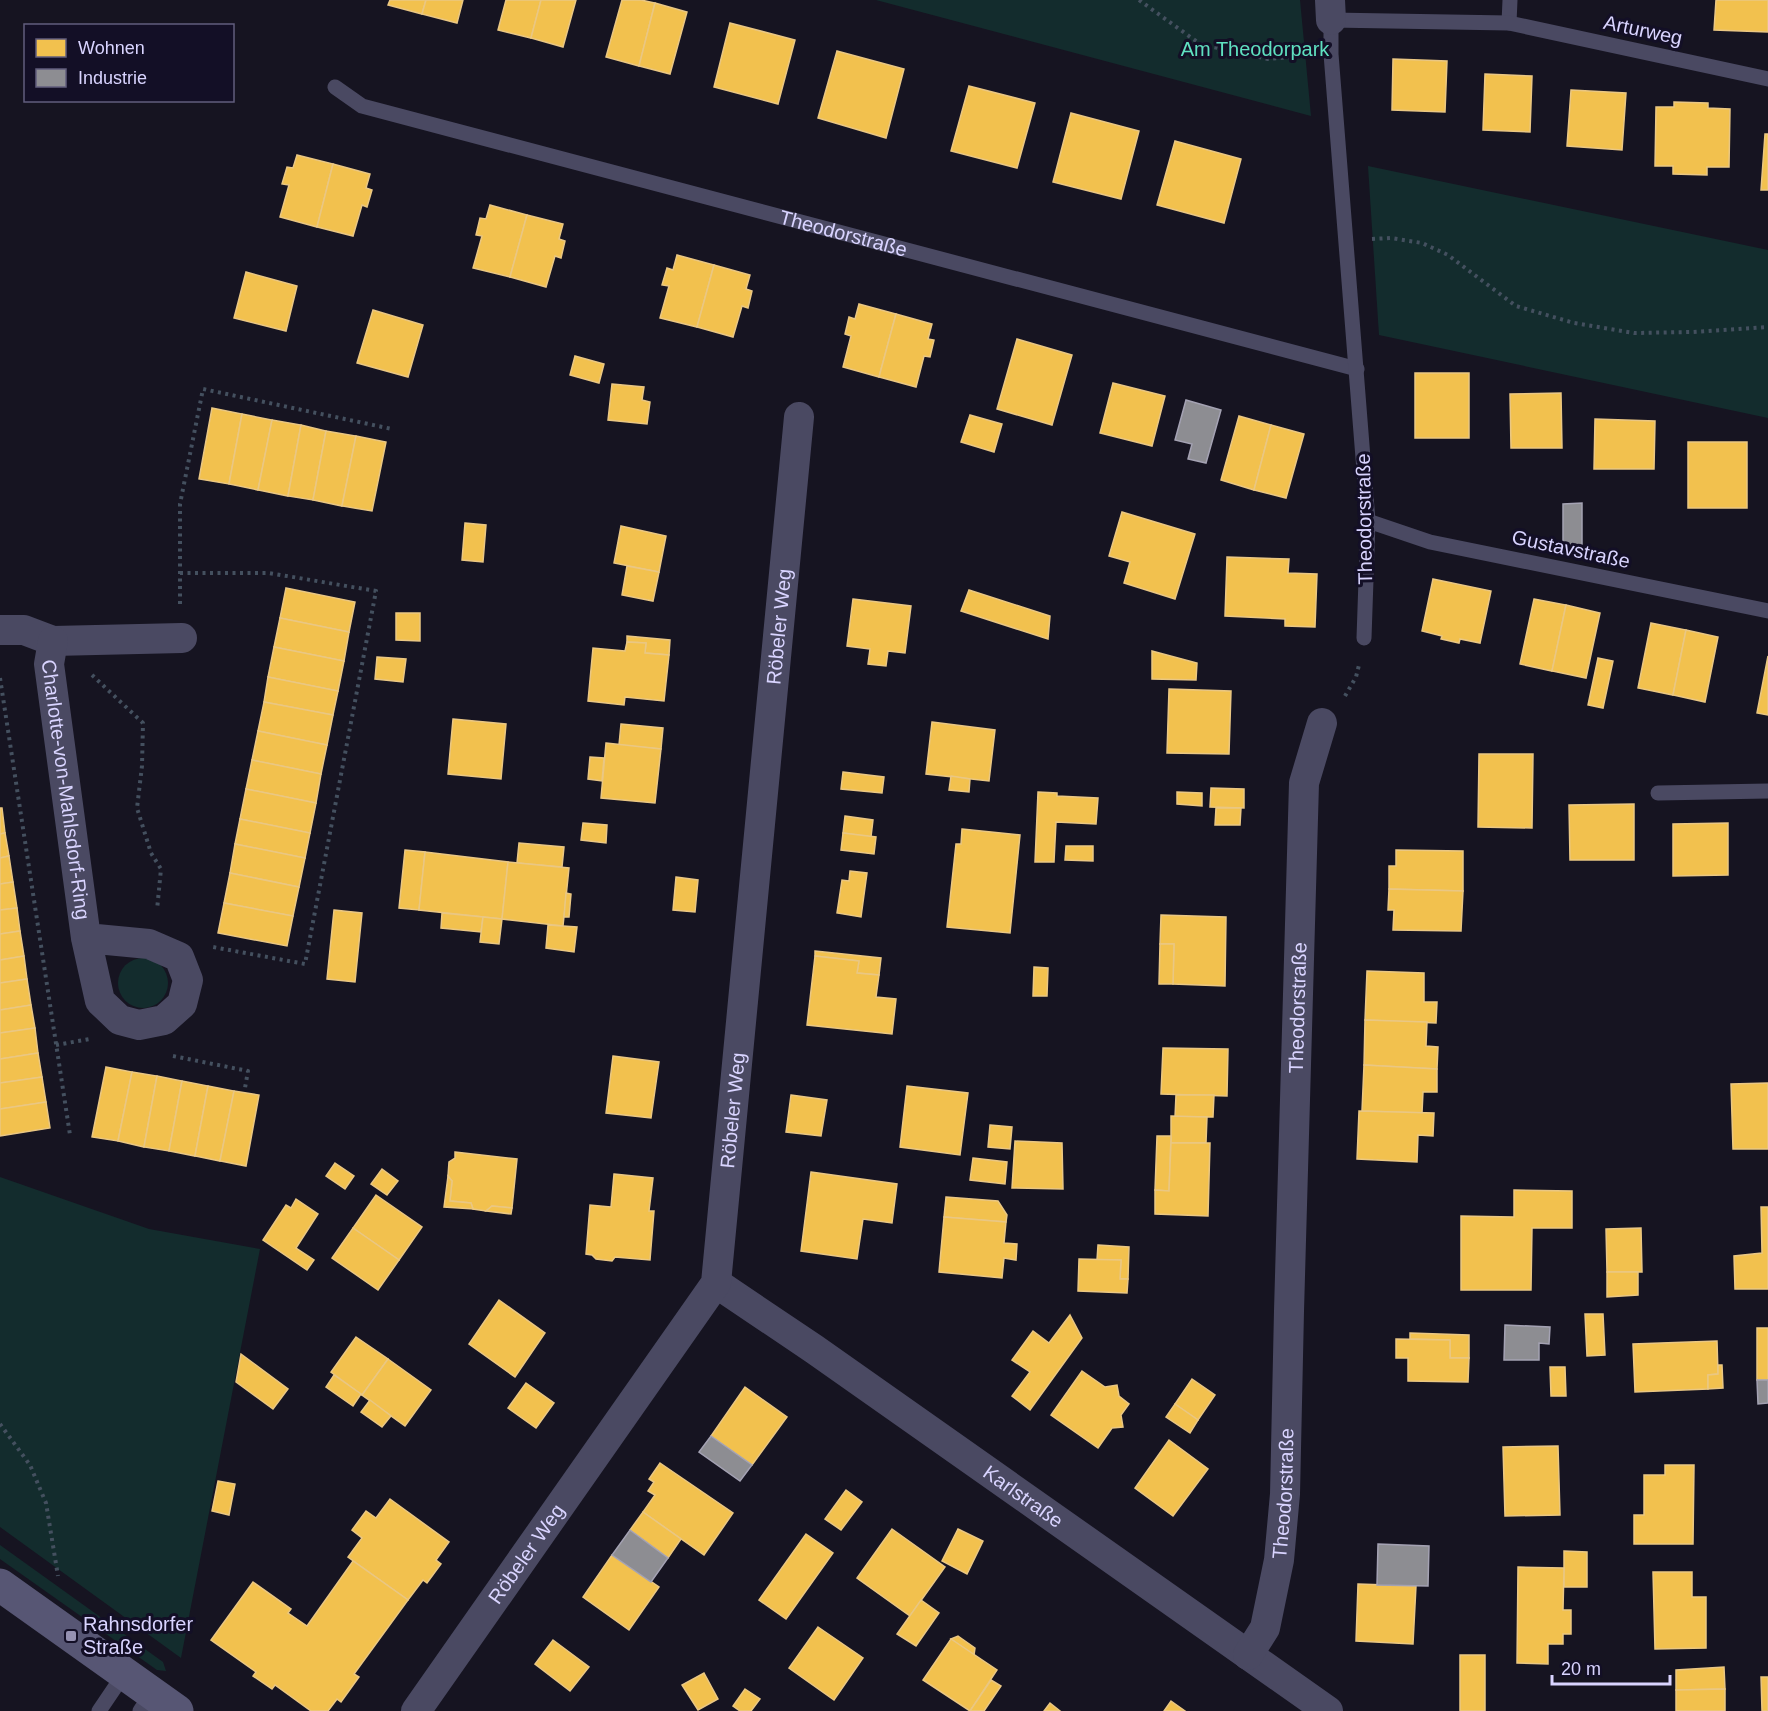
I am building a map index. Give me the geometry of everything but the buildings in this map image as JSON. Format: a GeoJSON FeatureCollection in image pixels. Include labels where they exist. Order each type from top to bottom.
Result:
{"type":"FeatureCollection","features":[{"type":"Feature","properties":{"kind":"street","name":"Röbeler Weg"},"geometry":{"type":"LineString","coordinates":[[416,1711],[716,1283],[799,417]]}},
{"type":"Feature","properties":{"kind":"street","name":"Charlotte-von-Mahlsdorf-Ring"},"geometry":{"type":"LineString","coordinates":[[0,630],[24,630],[53,641],[182,638]]}},
{"type":"Feature","properties":{"kind":"street","name":"Charlotte-von-Mahlsdorf-Ring"},"geometry":{"type":"LineString","coordinates":[[53,641],[49,664],[86,938],[100,1001],[120,1020],[139,1024],[164,1020]]}},
{"type":"Feature","properties":{"kind":"street","name":"Theodorstraße"},"geometry":{"type":"LineString","coordinates":[[1248,1655],[1265,1628],[1279,1560],[1285,1494],[1288,1311],[1304,783],[1322,723]]}},
{"type":"Feature","properties":{"kind":"street","name":"Charlotte-von-Mahlsdorf-Ring"},"geometry":{"type":"LineString","coordinates":[[86,938],[149,944],[179,957]]}},
{"type":"Feature","properties":{"kind":"street"},"geometry":{"type":"LineString","coordinates":[[164,1020],[182,1004],[188,980],[179,957]]}},
{"type":"Feature","properties":{"kind":"street","name":"Karlstraße"},"geometry":{"type":"LineString","coordinates":[[716,1283],[824,1356],[1328,1711]]}},
{"type":"Feature","properties":{"kind":"street"},"geometry":{"type":"LineString","coordinates":[[0,1585],[124,1674],[156,1705]]}},
{"type":"Feature","properties":{"kind":"lane"},"geometry":{"type":"LineString","coordinates":[[1509,23],[1510,0]]}},
{"type":"Feature","properties":{"kind":"lane","name":"Theodorstraße"},"geometry":{"type":"LineString","coordinates":[[1330,10],[1331,54],[1368,521],[1364,638]]}},
{"type":"Feature","properties":{"kind":"lane","name":"Arturweg"},"geometry":{"type":"LineString","coordinates":[[1330,10],[1509,23],[1768,79]]}},
{"type":"Feature","properties":{"kind":"lane","name":"Theodorstraße"},"geometry":{"type":"LineString","coordinates":[[335,87],[362,106],[1357,369]]}},
{"type":"Feature","properties":{"kind":"lane","name":"Gustavstraße"},"geometry":{"type":"LineString","coordinates":[[1368,521],[1430,542],[1768,611]]}},
{"type":"Feature","properties":{"kind":"lane"},"geometry":{"type":"LineString","coordinates":[[1658,793],[1768,791]]}},
{"type":"Feature","properties":{"kind":"lane"},"geometry":{"type":"LineString","coordinates":[[99,1711],[124,1674]]}},
{"type":"Feature","properties":{"kind":"path"},"geometry":{"type":"LineString","coordinates":[[1139,0],[1200,44],[1268,59],[1331,54]]}},
{"type":"Feature","properties":{"kind":"path"},"geometry":{"type":"LineString","coordinates":[[1347,239],[1391,238],[1422,243],[1448,255],[1515,306],[1574,323],[1634,333],[1768,327]]}},
{"type":"Feature","properties":{"kind":"path"},"geometry":{"type":"LineString","coordinates":[[182,638],[180,504],[203,388],[392,429]]}},
{"type":"Feature","properties":{"kind":"path"},"geometry":{"type":"LineString","coordinates":[[179,957],[188,942],[305,964],[376,591],[269,573],[180,573]]}},
{"type":"Feature","properties":{"kind":"path"},"geometry":{"type":"LineString","coordinates":[[1322,723],[1346,695],[1356,677],[1362,658],[1364,638]]}},
{"type":"Feature","properties":{"kind":"path"},"geometry":{"type":"LineString","coordinates":[[53,641],[143,723],[142,766],[137,808],[151,853],[161,869],[159,900],[149,944]]}},
{"type":"Feature","properties":{"kind":"path"},"geometry":{"type":"LineString","coordinates":[[0,678],[70,1135]]}},
{"type":"Feature","properties":{"kind":"path"},"geometry":{"type":"LineString","coordinates":[[164,1020],[169,1038],[166,1055],[248,1071],[245,1088]]}},
{"type":"Feature","properties":{"kind":"path"},"geometry":{"type":"LineString","coordinates":[[0,1424],[30,1465],[46,1503],[58,1576]]}},
{"type":"Feature","properties":{"kind":"green space","name":"Am Theodorpark"},"geometry":{"type":"Polygon","coordinates":[[[876,0],[1300,0],[1311,116],[876,0]]]}},
{"type":"Feature","properties":{"kind":"green space"},"geometry":{"type":"Polygon","coordinates":[[[1368,166],[1768,250],[1768,418],[1379,335],[1368,166]]]}},
{"type":"Feature","properties":{"kind":"green space"},"geometry":{"type":"Polygon","coordinates":[[[138,958],[148,958],[161,965],[168,978],[168,988],[161,1001],[148,1008],[138,1008],[129,1004],[122,997],[118,988],[118,978],[122,969],[129,962],[138,958]]]}},
{"type":"Feature","properties":{"kind":"green space"},"geometry":{"type":"Polygon","coordinates":[[[0,1177],[149,1229],[260,1249],[181,1658],[0,1527],[0,1177]]]}},
{"type":"Feature","properties":{"kind":"green space"},"geometry":{"type":"Polygon","coordinates":[[[0,1545],[163,1662],[166,1671],[157,1670],[0,1559],[0,1545]]]}},
{"type":"Feature","properties":{"kind":"place","name":"Rahnsdorfer Straße"},"geometry":{"type":"Point","coordinates":[71,1636]}}]}
